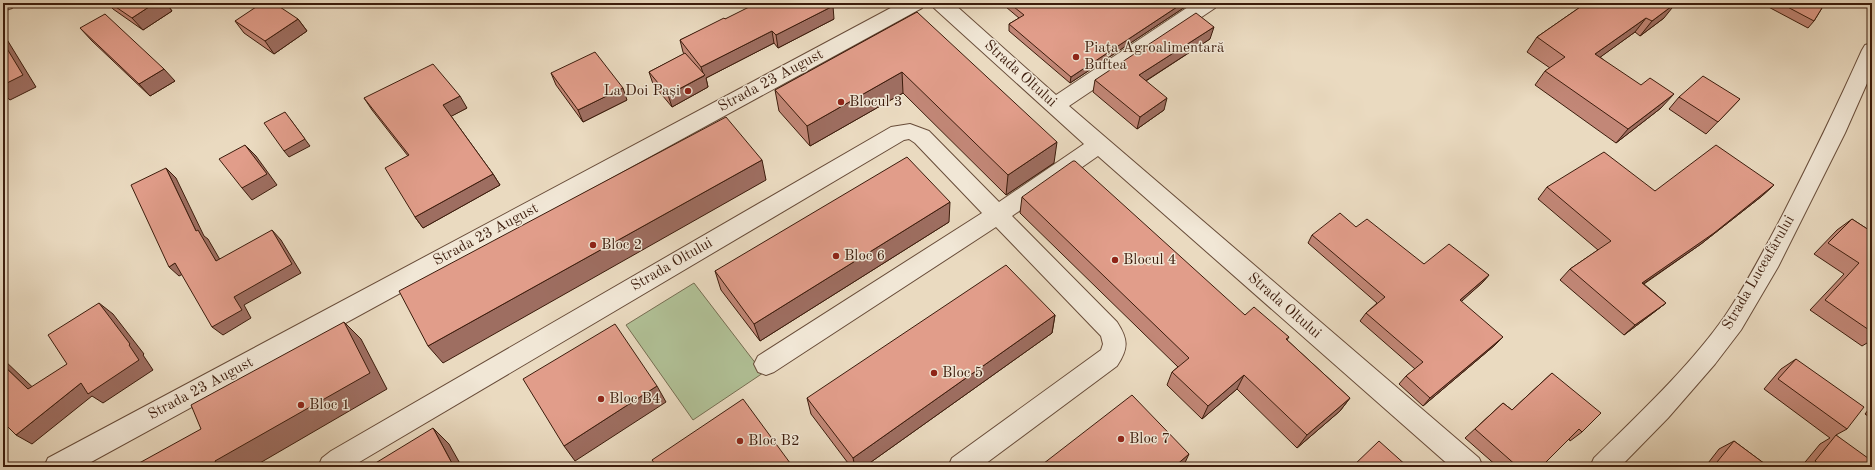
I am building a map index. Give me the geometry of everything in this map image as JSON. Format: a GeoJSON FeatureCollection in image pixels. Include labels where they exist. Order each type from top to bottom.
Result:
{"type":"FeatureCollection","features":[{"type":"Feature","properties":{"kind":"street","name":"Strada 23 August"},"geometry":{"type":"LineString","coordinates":[[57,467],[915,3]]}},
{"type":"Feature","properties":{"kind":"street","name":"Strada Oltului"},"geometry":{"type":"LineString","coordinates":[[941,3],[1099,145],[1470,467]]}},
{"type":"Feature","properties":{"kind":"street"},"geometry":{"type":"LineString","coordinates":[[1055,106],[1208,3]]}},
{"type":"Feature","properties":{"kind":"street","name":"Strada Luceafărului"},"geometry":{"type":"LineString","coordinates":[[1603,467],[1660,410],[1707,356],[1733,323],[1770,260],[1835,133],[1872,50]]}},
{"type":"Feature","properties":{"kind":"street","name":"Strada Oltului"},"geometry":{"type":"LineString","coordinates":[[331,467],[347,456],[898,133],[906,131],[914,132],[922,137],[1109,329],[1115,338],[1115,350],[1109,358],[961,467]]}},
{"type":"Feature","properties":{"kind":"street"},"geometry":{"type":"LineString","coordinates":[[766,364],[998,214],[1099,145]]}},
{"type":"Feature","properties":{"kind":"green space"},"geometry":{"type":"Polygon","coordinates":[[[694,283],[763,373],[693,420],[626,325],[694,283]]]}},
{"type":"Feature","properties":{"kind":"building"},"geometry":{"type":"Polygon","coordinates":[[[110,3],[155,3],[132,18],[110,3]]]}},
{"type":"Feature","properties":{"kind":"building"},"geometry":{"type":"Polygon","coordinates":[[[262,3],[274,3],[298,19],[265,41],[235,21],[262,3]]]}},
{"type":"Feature","properties":{"kind":"building"},"geometry":{"type":"Polygon","coordinates":[[[757,3],[830,3],[833,6],[776,35],[772,31],[701,67],[680,40],[724,18],[725,19],[757,3]]]}},
{"type":"Feature","properties":{"kind":"building","name":"Piața Agroalimentară Buftea"},"geometry":{"type":"Polygon","coordinates":[[[1009,3],[1183,3],[1071,77],[1009,24],[1024,15],[1009,3]]]}},
{"type":"Feature","properties":{"kind":"building"},"geometry":{"type":"Polygon","coordinates":[[[1586,3],[1676,3],[1652,21],[1646,18],[1595,54],[1641,85],[1650,78],[1674,94],[1628,129],[1545,71],[1565,57],[1537,37],[1586,3]]]}},
{"type":"Feature","properties":{"kind":"building"},"geometry":{"type":"Polygon","coordinates":[[[1780,3],[1825,3],[1814,21],[1780,3]]]}},
{"type":"Feature","properties":{"kind":"building","name":"Blocul 3"},"geometry":{"type":"Polygon","coordinates":[[[917,12],[1057,142],[1008,175],[902,72],[807,126],[775,90],[917,12]]]}},
{"type":"Feature","properties":{"kind":"building"},"geometry":{"type":"Polygon","coordinates":[[[1196,13],[1214,27],[1139,75],[1167,98],[1140,117],[1095,80],[1196,13]]]}},
{"type":"Feature","properties":{"kind":"building"},"geometry":{"type":"Polygon","coordinates":[[[105,14],[164,69],[139,84],[80,28],[105,14]]]}},
{"type":"Feature","properties":{"kind":"building"},"geometry":{"type":"Polygon","coordinates":[[[3,42],[23,75],[3,85],[3,42]]]}},
{"type":"Feature","properties":{"kind":"building"},"geometry":{"type":"Polygon","coordinates":[[[595,52],[623,88],[578,110],[551,73],[595,52]]]}},
{"type":"Feature","properties":{"kind":"building"},"geometry":{"type":"Polygon","coordinates":[[[685,53],[705,75],[668,95],[649,72],[685,53]]]}},
{"type":"Feature","properties":{"kind":"building"},"geometry":{"type":"Polygon","coordinates":[[[433,64],[460,96],[443,105],[493,174],[415,217],[385,168],[409,155],[364,98],[433,64]]]}},
{"type":"Feature","properties":{"kind":"building"},"geometry":{"type":"Polygon","coordinates":[[[1703,76],[1740,99],[1718,122],[1679,97],[1703,76]]]}},
{"type":"Feature","properties":{"kind":"building"},"geometry":{"type":"Polygon","coordinates":[[[285,112],[305,139],[284,151],[264,123],[285,112]]]}},
{"type":"Feature","properties":{"kind":"building","name":"Bloc 2"},"geometry":{"type":"Polygon","coordinates":[[[726,117],[762,160],[428,346],[399,291],[726,117]]]}},
{"type":"Feature","properties":{"kind":"building"},"geometry":{"type":"Polygon","coordinates":[[[245,145],[267,174],[242,188],[219,159],[245,145]]]}},
{"type":"Feature","properties":{"kind":"building"},"geometry":{"type":"Polygon","coordinates":[[[1716,145],[1774,185],[1714,233],[1642,283],[1666,303],[1635,325],[1570,269],[1611,241],[1547,187],[1604,152],[1655,191],[1716,145]]]}},
{"type":"Feature","properties":{"kind":"building","name":"Bloc 6"},"geometry":{"type":"Polygon","coordinates":[[[907,157],[950,202],[754,324],[715,271],[907,157]]]}},
{"type":"Feature","properties":{"kind":"building"},"geometry":{"type":"Polygon","coordinates":[[[1075,161],[1245,315],[1254,307],[1289,337],[1286,339],[1350,398],[1307,435],[1244,375],[1208,406],[1172,372],[1189,358],[1022,197],[1075,161]]]}},
{"type":"Feature","properties":{"kind":"building"},"geometry":{"type":"Polygon","coordinates":[[[166,168],[196,231],[198,230],[216,261],[272,230],[292,264],[234,297],[242,310],[212,327],[175,263],[169,267],[131,185],[166,168]]]}},
{"type":"Feature","properties":{"kind":"building"},"geometry":{"type":"Polygon","coordinates":[[[1340,213],[1356,227],[1367,219],[1424,264],[1449,244],[1489,275],[1460,300],[1503,337],[1430,398],[1406,376],[1423,362],[1366,313],[1385,297],[1312,235],[1340,213]]]}},
{"type":"Feature","properties":{"kind":"building"},"geometry":{"type":"Polygon","coordinates":[[[1852,219],[1872,232],[1872,332],[1825,300],[1859,263],[1828,243],[1852,219]]]}},
{"type":"Feature","properties":{"kind":"building","name":"Bloc 5"},"geometry":{"type":"Polygon","coordinates":[[[1006,265],[1055,315],[853,458],[807,398],[1006,265]]]}},
{"type":"Feature","properties":{"kind":"building"},"geometry":{"type":"Polygon","coordinates":[[[99,303],[130,344],[129,345],[139,360],[88,394],[81,383],[16,435],[3,422],[3,365],[28,389],[67,364],[48,335],[99,303]]]}},
{"type":"Feature","properties":{"kind":"building"},"geometry":{"type":"Polygon","coordinates":[[[344,322],[370,373],[215,461],[217,467],[132,467],[201,429],[191,405],[344,322]]]}},
{"type":"Feature","properties":{"kind":"building","name":"Bloc B4"},"geometry":{"type":"Polygon","coordinates":[[[615,324],[657,386],[564,446],[523,379],[615,324]]]}},
{"type":"Feature","properties":{"kind":"building"},"geometry":{"type":"Polygon","coordinates":[[[1796,359],[1864,407],[1847,429],[1778,379],[1796,359]]]}},
{"type":"Feature","properties":{"kind":"building"},"geometry":{"type":"Polygon","coordinates":[[[1552,373],[1601,413],[1582,432],[1579,429],[1541,467],[1518,467],[1475,429],[1503,403],[1512,410],[1552,373]]]}},
{"type":"Feature","properties":{"kind":"building","name":"Bloc 7"},"geometry":{"type":"Polygon","coordinates":[[[1132,395],[1189,454],[1174,467],[1039,467],[1132,395]]]}},
{"type":"Feature","properties":{"kind":"building"},"geometry":{"type":"Polygon","coordinates":[[[743,399],[793,467],[657,467],[652,460],[743,399]]]}},
{"type":"Feature","properties":{"kind":"building"},"geometry":{"type":"Polygon","coordinates":[[[433,428],[454,467],[369,467],[433,428]]]}},
{"type":"Feature","properties":{"kind":"building"},"geometry":{"type":"Polygon","coordinates":[[[1836,435],[1872,461],[1872,467],[1823,467],[1815,461],[1836,435]]]}},
{"type":"Feature","properties":{"kind":"building"},"geometry":{"type":"Polygon","coordinates":[[[1379,441],[1408,467],[1352,467],[1379,441]]]}},
{"type":"Feature","properties":{"kind":"building"},"geometry":{"type":"Polygon","coordinates":[[[1734,441],[1769,467],[1713,467],[1734,441]]]}},
{"type":"Feature","properties":{"kind":"place","name":"Piața Agroalimentară Buftea"},"geometry":{"type":"Point","coordinates":[1076,57]}},
{"type":"Feature","properties":{"kind":"place","name":"La Doi Pași"},"geometry":{"type":"Point","coordinates":[688,91]}},
{"type":"Feature","properties":{"kind":"place","name":"Blocul 3"},"geometry":{"type":"Point","coordinates":[841,102]}},
{"type":"Feature","properties":{"kind":"place","name":"Bloc 2"},"geometry":{"type":"Point","coordinates":[593,245]}},
{"type":"Feature","properties":{"kind":"place","name":"Bloc 6"},"geometry":{"type":"Point","coordinates":[836,256]}},
{"type":"Feature","properties":{"kind":"place","name":"Blocul 4"},"geometry":{"type":"Point","coordinates":[1115,260]}},
{"type":"Feature","properties":{"kind":"place","name":"Bloc 5"},"geometry":{"type":"Point","coordinates":[934,373]}},
{"type":"Feature","properties":{"kind":"place","name":"Bloc B4"},"geometry":{"type":"Point","coordinates":[601,399]}},
{"type":"Feature","properties":{"kind":"place","name":"Bloc 1"},"geometry":{"type":"Point","coordinates":[301,405]}},
{"type":"Feature","properties":{"kind":"place","name":"Bloc 7"},"geometry":{"type":"Point","coordinates":[1121,439]}},
{"type":"Feature","properties":{"kind":"place","name":"Bloc B2"},"geometry":{"type":"Point","coordinates":[740,441]}}]}
